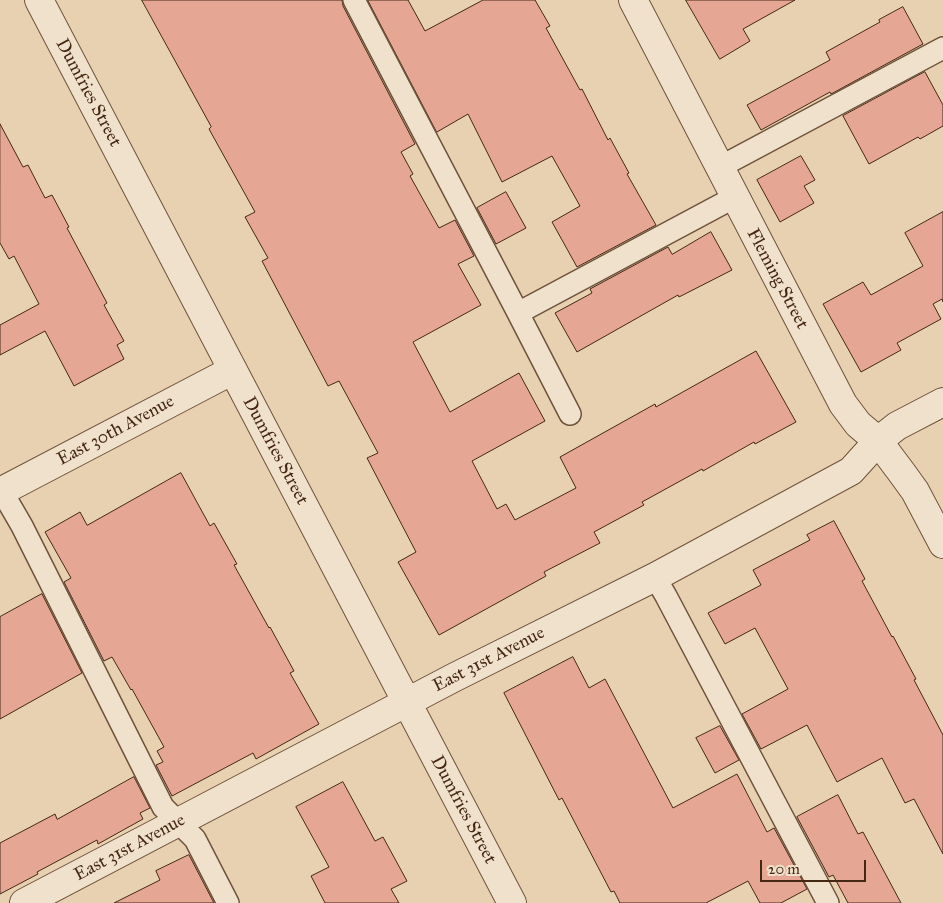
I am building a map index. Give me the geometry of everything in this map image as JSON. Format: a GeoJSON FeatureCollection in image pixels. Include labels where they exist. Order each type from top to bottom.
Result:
{"type":"FeatureCollection","features":[{"type":"Feature","properties":{"kind":"street","name":"Dumfries Street"},"geometry":{"type":"LineString","coordinates":[[39,0],[512,903]]}},
{"type":"Feature","properties":{"kind":"street","name":"Fleming Street"},"geometry":{"type":"LineString","coordinates":[[633,0],[843,404],[858,424],[878,441],[915,491],[943,544]]}},
{"type":"Feature","properties":{"kind":"street","name":"East 30th Avenue"},"geometry":{"type":"LineString","coordinates":[[0,490],[233,370]]}},
{"type":"Feature","properties":{"kind":"street","name":"East 31st Avenue"},"geometry":{"type":"LineString","coordinates":[[24,903],[407,702],[655,577],[851,471],[878,441],[898,426],[943,402]]}},
{"type":"Feature","properties":{"kind":"lane"},"geometry":{"type":"LineString","coordinates":[[354,0],[570,414]]}},
{"type":"Feature","properties":{"kind":"lane"},"geometry":{"type":"LineString","coordinates":[[720,167],[943,48]]}},
{"type":"Feature","properties":{"kind":"lane"},"geometry":{"type":"LineString","coordinates":[[518,314],[735,197]]}},
{"type":"Feature","properties":{"kind":"lane"},"geometry":{"type":"LineString","coordinates":[[0,490],[22,526],[163,807],[195,839],[228,903]]}},
{"type":"Feature","properties":{"kind":"lane"},"geometry":{"type":"LineString","coordinates":[[655,577],[828,903]]}},
{"type":"Feature","properties":{"kind":"building"},"geometry":{"type":"Polygon","coordinates":[[[142,0],[342,0],[343,6],[415,144],[401,152],[413,174],[410,176],[439,228],[455,220],[474,256],[458,264],[481,305],[413,342],[450,412],[519,373],[545,421],[472,461],[497,509],[506,504],[515,520],[576,488],[560,457],[655,404],[656,407],[756,351],[796,422],[755,444],[754,442],[703,471],[702,469],[642,502],[644,505],[594,532],[600,543],[544,572],[546,576],[439,635],[398,562],[416,552],[367,458],[378,453],[339,381],[328,386],[262,261],[268,258],[245,217],[255,212],[209,129],[211,127],[142,0]]]}},
{"type":"Feature","properties":{"kind":"building"},"geometry":{"type":"Polygon","coordinates":[[[368,0],[408,0],[425,31],[483,0],[535,0],[550,26],[546,28],[580,90],[582,89],[608,140],[610,138],[629,173],[627,174],[656,225],[577,267],[552,222],[580,206],[552,156],[502,182],[468,114],[437,132],[368,0]]]}},
{"type":"Feature","properties":{"kind":"building"},"geometry":{"type":"Polygon","coordinates":[[[686,0],[795,0],[743,29],[750,41],[720,59],[686,0]]]}},
{"type":"Feature","properties":{"kind":"building"},"geometry":{"type":"Polygon","coordinates":[[[903,7],[923,44],[761,130],[747,105],[830,60],[826,52],[903,7]]]}},
{"type":"Feature","properties":{"kind":"building"},"geometry":{"type":"Polygon","coordinates":[[[925,72],[943,105],[943,126],[920,139],[918,137],[869,164],[843,116],[925,72]]]}},
{"type":"Feature","properties":{"kind":"building"},"geometry":{"type":"Polygon","coordinates":[[[0,124],[23,167],[28,165],[45,198],[52,195],[69,227],[67,228],[107,303],[104,305],[124,341],[117,345],[124,359],[74,386],[45,331],[0,355],[0,325],[39,304],[14,256],[9,259],[0,243],[0,124]]]}},
{"type":"Feature","properties":{"kind":"building"},"geometry":{"type":"Polygon","coordinates":[[[801,156],[815,180],[804,186],[814,203],[780,222],[757,180],[801,156]]]}},
{"type":"Feature","properties":{"kind":"building"},"geometry":{"type":"Polygon","coordinates":[[[506,192],[526,228],[496,244],[477,208],[506,192]]]}},
{"type":"Feature","properties":{"kind":"building"},"geometry":{"type":"Polygon","coordinates":[[[943,212],[943,302],[942,299],[933,304],[941,319],[897,343],[901,350],[861,372],[823,304],[863,282],[871,295],[923,266],[905,233],[943,212]]]}},
{"type":"Feature","properties":{"kind":"building"},"geometry":{"type":"Polygon","coordinates":[[[711,232],[732,270],[679,297],[678,295],[577,352],[555,313],[592,293],[590,289],[668,247],[672,254],[711,232]]]}},
{"type":"Feature","properties":{"kind":"building"},"geometry":{"type":"Polygon","coordinates":[[[181,473],[210,526],[214,523],[237,564],[234,565],[294,671],[290,673],[319,724],[256,759],[253,753],[172,796],[156,765],[163,762],[157,751],[164,747],[112,657],[104,661],[64,582],[71,578],[45,532],[80,512],[87,525],[181,473]]]}},
{"type":"Feature","properties":{"kind":"building"},"geometry":{"type":"Polygon","coordinates":[[[834,521],[865,579],[862,581],[916,679],[914,680],[943,735],[943,854],[914,799],[905,803],[882,758],[837,782],[807,725],[761,749],[742,714],[788,689],[755,628],[725,644],[708,613],[761,585],[753,570],[810,540],[807,535],[834,521]]]}},
{"type":"Feature","properties":{"kind":"building"},"geometry":{"type":"Polygon","coordinates":[[[42,594],[82,673],[0,719],[0,617],[42,594]]]}},
{"type":"Feature","properties":{"kind":"building"},"geometry":{"type":"Polygon","coordinates":[[[573,657],[589,688],[605,679],[673,808],[737,774],[767,832],[774,828],[807,889],[781,903],[760,903],[748,881],[706,903],[620,903],[614,891],[611,892],[562,798],[559,800],[504,693],[573,657]]]}},
{"type":"Feature","properties":{"kind":"building"},"geometry":{"type":"Polygon","coordinates":[[[720,726],[739,760],[715,773],[696,738],[720,726]]]}},
{"type":"Feature","properties":{"kind":"building"},"geometry":{"type":"Polygon","coordinates":[[[134,777],[150,808],[140,813],[143,819],[98,844],[97,840],[0,894],[0,843],[55,814],[57,819],[134,777]]]}},
{"type":"Feature","properties":{"kind":"building"},"geometry":{"type":"Polygon","coordinates":[[[343,782],[375,841],[383,837],[407,881],[391,889],[399,903],[325,903],[311,876],[329,867],[296,807],[343,782]]]}},
{"type":"Feature","properties":{"kind":"building"},"geometry":{"type":"Polygon","coordinates":[[[838,795],[858,834],[863,832],[901,903],[848,903],[833,875],[829,877],[797,817],[838,795]]]}},
{"type":"Feature","properties":{"kind":"building"},"geometry":{"type":"Polygon","coordinates":[[[189,855],[214,903],[114,903],[160,880],[156,871],[189,855]]]}}]}
